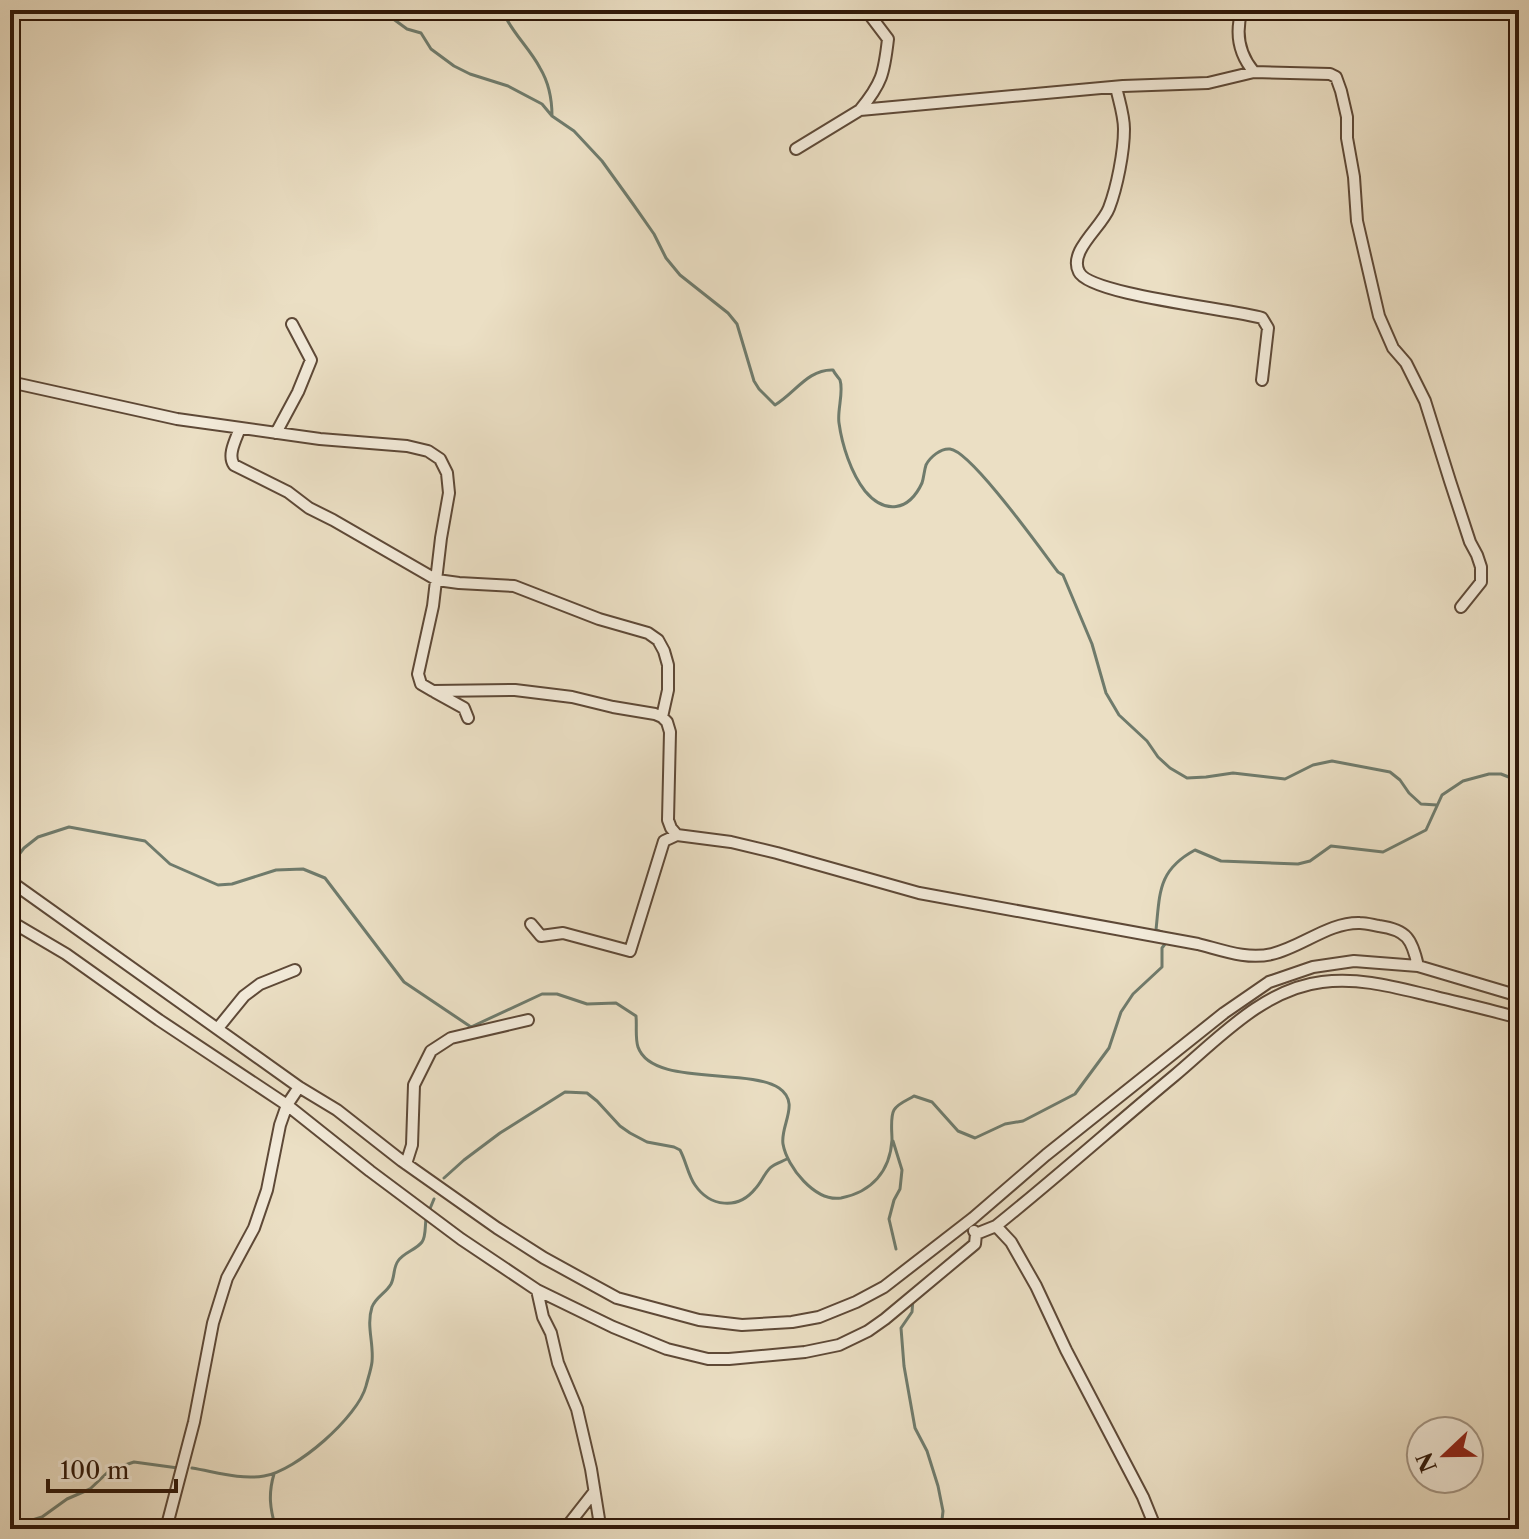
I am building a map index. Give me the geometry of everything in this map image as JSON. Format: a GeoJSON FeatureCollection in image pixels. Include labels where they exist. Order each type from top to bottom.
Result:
{"type":"FeatureCollection","features":[{"type":"Feature","properties":{"kind":"street"},"geometry":{"type":"LineString","coordinates":[[796,149],[860,110],[876,90],[884,70],[888,39],[866,10]]}},
{"type":"Feature","properties":{"kind":"street"},"geometry":{"type":"LineString","coordinates":[[1242,10],[1237,33],[1244,57],[1254,72]]}},
{"type":"Feature","properties":{"kind":"street"},"geometry":{"type":"LineString","coordinates":[[860,110],[1116,87],[1208,83],[1254,72],[1324,73],[1336,77],[1347,117],[1357,221],[1379,316],[1393,348],[1406,363],[1425,401],[1470,542],[1481,567],[1481,582],[1461,607]]}},
{"type":"Feature","properties":{"kind":"street"},"geometry":{"type":"LineString","coordinates":[[1116,87],[1124,128],[1116,182],[1103,221],[1080,249],[1077,259],[1080,275],[1092,282],[1172,302],[1262,318],[1268,328],[1262,380]]}},
{"type":"Feature","properties":{"kind":"street"},"geometry":{"type":"LineString","coordinates":[[276,433],[311,360],[292,324]]}},
{"type":"Feature","properties":{"kind":"street"},"geometry":{"type":"LineString","coordinates":[[10,382],[177,419],[320,439],[407,446],[428,451],[440,459],[447,473],[449,493],[437,580],[418,674],[421,684],[464,708],[468,718]]}},
{"type":"Feature","properties":{"kind":"street"},"geometry":{"type":"LineString","coordinates":[[240,428],[231,454],[234,465],[288,492],[309,508],[437,580],[514,586],[599,619],[648,633],[658,640],[668,665],[668,690],[662,717]]}},
{"type":"Feature","properties":{"kind":"street"},"geometry":{"type":"LineString","coordinates":[[433,691],[535,692],[662,717],[670,732],[668,820],[677,835]]}},
{"type":"Feature","properties":{"kind":"street"},"geometry":{"type":"LineString","coordinates":[[531,924],[541,936],[563,933],[630,951],[664,841],[677,835],[731,842],[777,853],[919,893],[1198,944],[1236,954],[1270,954],[1298,946],[1340,925],[1360,923],[1391,928],[1406,935],[1413,943],[1418,966]]}},
{"type":"Feature","properties":{"kind":"street"},"geometry":{"type":"LineString","coordinates":[[10,881],[299,1087],[337,1110],[406,1164],[544,1258],[617,1298],[699,1320],[742,1325],[819,1317],[884,1287],[1212,1022],[1269,982],[1313,967],[1354,961],[1418,966],[1519,996]]}},
{"type":"Feature","properties":{"kind":"street"},"geometry":{"type":"LineString","coordinates":[[10,921],[66,954],[287,1105],[450,1231],[537,1290],[667,1349],[708,1359],[739,1359],[839,1345],[877,1325],[975,1244],[976,1234],[968,1222]]}},
{"type":"Feature","properties":{"kind":"street"},"geometry":{"type":"LineString","coordinates":[[218,1028],[244,996],[260,984],[295,970]]}},
{"type":"Feature","properties":{"kind":"street"},"geometry":{"type":"LineString","coordinates":[[976,1234],[996,1226],[1222,1032],[1287,992],[1319,982],[1356,980],[1394,986],[1519,1018]]}},
{"type":"Feature","properties":{"kind":"street"},"geometry":{"type":"LineString","coordinates":[[406,1164],[413,1135],[414,1085],[431,1051],[451,1038],[528,1020]]}},
{"type":"Feature","properties":{"kind":"street"},"geometry":{"type":"LineString","coordinates":[[166,1529],[194,1422],[213,1323],[227,1278],[254,1228],[267,1190],[280,1125],[287,1105],[299,1087]]}},
{"type":"Feature","properties":{"kind":"street"},"geometry":{"type":"LineString","coordinates":[[996,1226],[1011,1242],[1036,1286],[1143,1497],[1156,1529]]}},
{"type":"Feature","properties":{"kind":"street"},"geometry":{"type":"LineString","coordinates":[[537,1290],[558,1363],[577,1409],[591,1469],[599,1529]]}},
{"type":"Feature","properties":{"kind":"street"},"geometry":{"type":"LineString","coordinates":[[565,1529],[594,1492]]}},
{"type":"Feature","properties":{"kind":"waterway"},"geometry":{"type":"LineString","coordinates":[[381,10],[407,29],[421,33],[431,49],[454,66],[508,86],[542,104],[552,116],[574,131],[602,161],[680,275],[728,313],[737,324],[754,381],[775,405],[809,377],[833,370],[841,385],[839,418],[845,449],[855,476],[873,499],[888,506],[904,504],[917,492],[928,462],[943,450],[950,449],[960,454],[973,466],[1063,575],[1092,644],[1106,693],[1119,715],[1170,768],[1187,778],[1233,773],[1285,779],[1313,765],[1332,761],[1390,772],[1421,804],[1437,805]]}},
{"type":"Feature","properties":{"kind":"waterway"},"geometry":{"type":"LineString","coordinates":[[502,10],[543,74],[552,116]]}},
{"type":"Feature","properties":{"kind":"waterway"},"geometry":{"type":"LineString","coordinates":[[1162,932],[1156,930],[1163,883],[1174,866],[1195,850],[1221,861],[1298,864],[1310,861],[1331,846],[1383,852],[1426,830],[1442,795],[1463,781],[1489,774],[1501,774],[1519,781]]}},
{"type":"Feature","properties":{"kind":"waterway"},"geometry":{"type":"LineString","coordinates":[[10,866],[24,848],[38,837],[69,827],[145,841],[170,864],[218,885],[232,884],[276,870],[303,869],[325,878],[404,982],[471,1027],[542,994],[557,994],[587,1004],[616,1003],[636,1016],[638,1047],[647,1059],[661,1067],[680,1072],[745,1078],[779,1088],[788,1100],[783,1144],[790,1163],[812,1189],[831,1198],[862,1191],[877,1178],[891,1151],[894,1110],[914,1096],[932,1102],[958,1131],[975,1138],[1005,1124],[1023,1121],[1075,1094],[1109,1048],[1121,1012],[1133,994],[1162,967],[1162,948],[1165,944]]}},
{"type":"Feature","properties":{"kind":"waterway"},"geometry":{"type":"LineString","coordinates":[[444,1178],[500,1133],[565,1092],[587,1093],[630,1133],[647,1142],[680,1150],[695,1185],[708,1198],[716,1201],[732,1203],[748,1196],[770,1168],[787,1159]]}},
{"type":"Feature","properties":{"kind":"waterway"},"geometry":{"type":"LineString","coordinates":[[893,1141],[902,1170],[900,1189],[889,1219],[896,1249]]}},
{"type":"Feature","properties":{"kind":"waterway"},"geometry":{"type":"LineString","coordinates":[[429,1211],[434,1199]]}},
{"type":"Feature","properties":{"kind":"waterway"},"geometry":{"type":"LineString","coordinates":[[192,1468],[237,1476],[264,1476],[308,1454],[339,1427],[361,1399],[372,1365],[372,1307],[391,1284],[398,1261],[422,1242],[426,1219]]}},
{"type":"Feature","properties":{"kind":"waterway"},"geometry":{"type":"LineString","coordinates":[[913,1299],[912,1312],[901,1328],[904,1366],[915,1428],[927,1451],[938,1486],[943,1511],[941,1529]]}},
{"type":"Feature","properties":{"kind":"waterway"},"geometry":{"type":"LineString","coordinates":[[10,1527],[42,1517],[67,1499],[90,1489],[109,1471],[122,1466],[134,1462],[178,1468]]}},
{"type":"Feature","properties":{"kind":"waterway"},"geometry":{"type":"LineString","coordinates":[[274,1474],[270,1502],[276,1529]]}}]}
